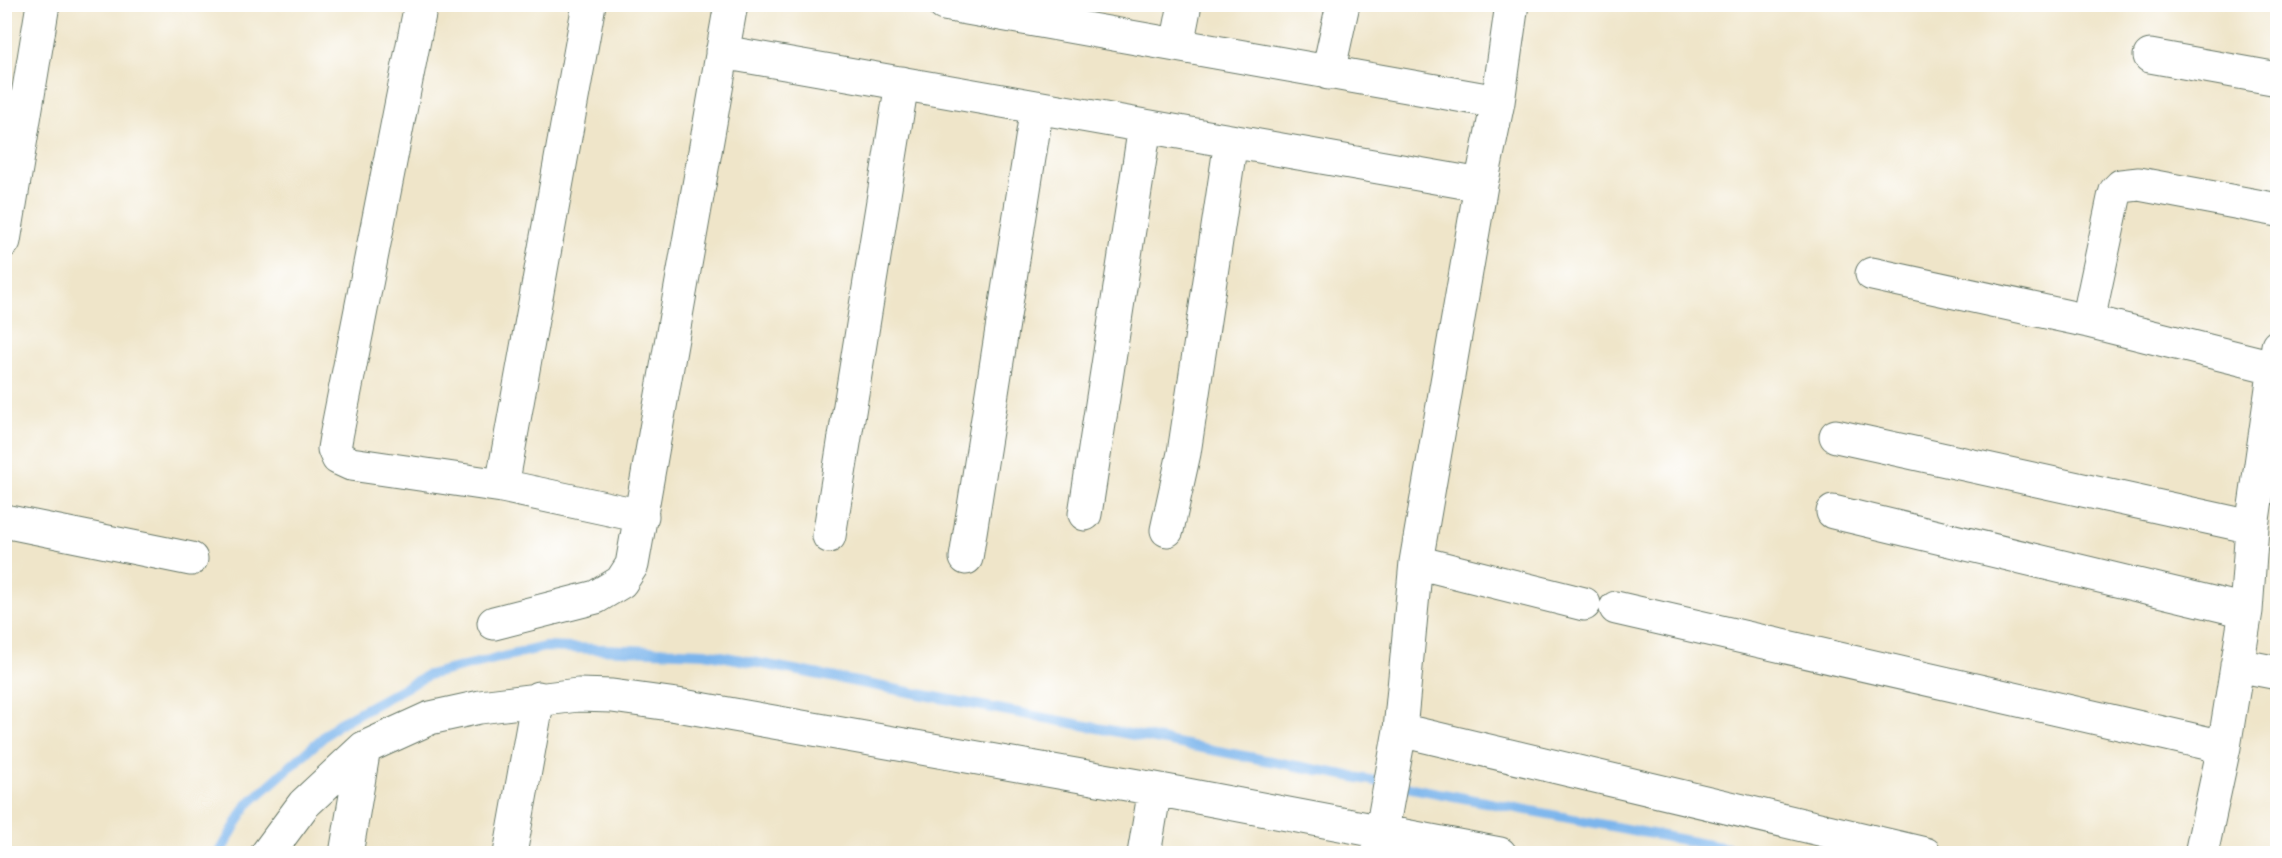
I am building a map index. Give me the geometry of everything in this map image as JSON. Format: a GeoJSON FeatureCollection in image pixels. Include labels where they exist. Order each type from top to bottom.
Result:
{"type":"FeatureCollection","features":[{"type":"Feature","properties":{"kind":"street"},"geometry":{"type":"LineString","coordinates":[[4,242],[17,91],[43,4]]}},
{"type":"Feature","properties":{"kind":"street"},"geometry":{"type":"LineString","coordinates":[[422,4],[334,449],[338,458],[351,464],[502,486],[642,516]]}},
{"type":"Feature","properties":{"kind":"street"},"geometry":{"type":"LineString","coordinates":[[502,486],[588,4]]}},
{"type":"Feature","properties":{"kind":"street"},"geometry":{"type":"LineString","coordinates":[[494,623],[596,597],[621,582],[632,565],[731,4]]}},
{"type":"Feature","properties":{"kind":"street"},"geometry":{"type":"LineString","coordinates":[[945,4],[1029,12],[1177,45],[1498,102]]}},
{"type":"Feature","properties":{"kind":"street"},"geometry":{"type":"LineString","coordinates":[[1177,45],[1185,4]]}},
{"type":"Feature","properties":{"kind":"street"},"geometry":{"type":"LineString","coordinates":[[1328,73],[1343,4]]}},
{"type":"Feature","properties":{"kind":"street"},"geometry":{"type":"LineString","coordinates":[[1381,843],[1400,730],[1416,562],[1481,185],[1498,102],[1512,4]]}},
{"type":"Feature","properties":{"kind":"street"},"geometry":{"type":"LineString","coordinates":[[722,52],[1481,185]]}},
{"type":"Feature","properties":{"kind":"street"},"geometry":{"type":"LineString","coordinates":[[2150,56],[2277,79]]}},
{"type":"Feature","properties":{"kind":"street"},"geometry":{"type":"LineString","coordinates":[[830,536],[902,83]]}},
{"type":"Feature","properties":{"kind":"street"},"geometry":{"type":"LineString","coordinates":[[966,558],[1037,107]]}},
{"type":"Feature","properties":{"kind":"street"},"geometry":{"type":"LineString","coordinates":[[1085,514],[1145,126]]}},
{"type":"Feature","properties":{"kind":"street"},"geometry":{"type":"LineString","coordinates":[[1167,530],[1184,453],[1231,141]]}},
{"type":"Feature","properties":{"kind":"street"},"geometry":{"type":"LineString","coordinates":[[2088,321],[2114,198],[2121,186],[2139,184],[2277,210]]}},
{"type":"Feature","properties":{"kind":"street"},"geometry":{"type":"LineString","coordinates":[[1872,274],[2088,321],[2275,357],[2252,526],[2246,612],[2224,747],[2201,854]]}},
{"type":"Feature","properties":{"kind":"street"},"geometry":{"type":"LineString","coordinates":[[1836,436],[2252,526]]}},
{"type":"Feature","properties":{"kind":"street"},"geometry":{"type":"LineString","coordinates":[[1833,512],[2246,612]]}},
{"type":"Feature","properties":{"kind":"street"},"geometry":{"type":"LineString","coordinates":[[4,520],[191,559]]}},
{"type":"Feature","properties":{"kind":"street"},"geometry":{"type":"LineString","coordinates":[[1416,562],[1584,604]]}},
{"type":"Feature","properties":{"kind":"street"},"geometry":{"type":"LineString","coordinates":[[1616,608],[2224,747]]}},
{"type":"Feature","properties":{"kind":"street"},"geometry":{"type":"LineString","coordinates":[[2237,665],[2277,673]]}},
{"type":"Feature","properties":{"kind":"street"},"geometry":{"type":"LineString","coordinates":[[267,854],[304,804],[364,748],[430,718],[480,706],[578,695],[612,696],[677,705],[1155,789],[1381,843],[1500,854]]}},
{"type":"Feature","properties":{"kind":"street"},"geometry":{"type":"LineString","coordinates":[[517,852],[538,698]]}},
{"type":"Feature","properties":{"kind":"street"},"geometry":{"type":"LineString","coordinates":[[1400,730],[1925,854]]}},
{"type":"Feature","properties":{"kind":"street"},"geometry":{"type":"LineString","coordinates":[[346,854],[364,748]]}},
{"type":"Feature","properties":{"kind":"street"},"geometry":{"type":"LineString","coordinates":[[1144,854],[1155,789]]}},
{"type":"Feature","properties":{"kind":"waterway"},"geometry":{"type":"LineString","coordinates":[[219,854],[247,805],[338,724],[428,675],[544,647],[705,653],[1757,854]]}}]}
